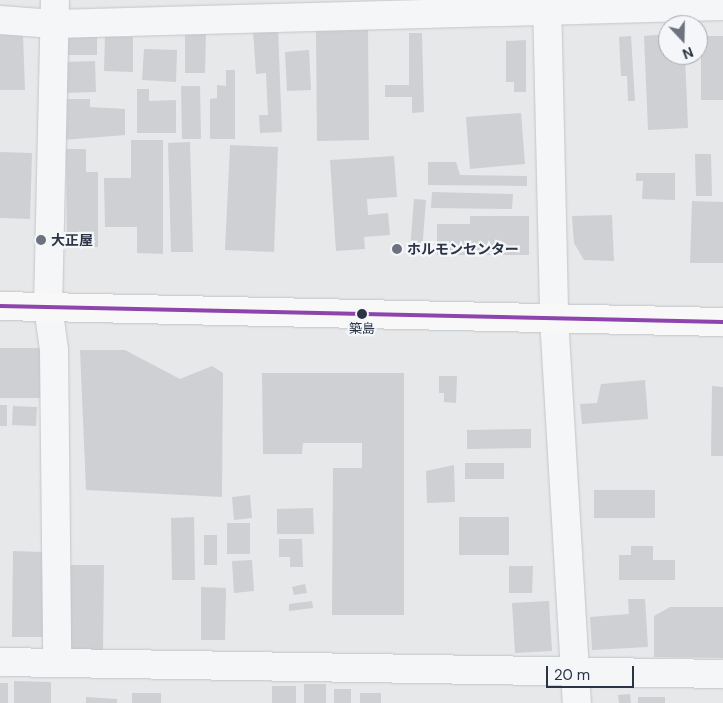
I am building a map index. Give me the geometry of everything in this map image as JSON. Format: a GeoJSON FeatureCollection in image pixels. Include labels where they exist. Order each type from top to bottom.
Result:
{"type":"FeatureCollection","features":[{"type":"Feature","properties":{"kind":"main road"},"geometry":{"type":"LineString","coordinates":[[0,306],[723,322]]}},
{"type":"Feature","properties":{"kind":"street"},"geometry":{"type":"LineString","coordinates":[[0,20],[54,12],[547,4],[723,6]]}},
{"type":"Feature","properties":{"kind":"street"},"geometry":{"type":"LineString","coordinates":[[547,4],[554,318],[572,671],[578,703]]}},
{"type":"Feature","properties":{"kind":"street"},"geometry":{"type":"LineString","coordinates":[[54,12],[48,306],[54,350],[56,662]]}},
{"type":"Feature","properties":{"kind":"street"},"geometry":{"type":"LineString","coordinates":[[0,662],[723,674]]}},
{"type":"Feature","properties":{"kind":"building"},"geometry":{"type":"Polygon","coordinates":[[[278,28],[282,132],[260,133],[259,115],[268,115],[266,73],[256,74],[253,30],[278,28]]]}},
{"type":"Feature","properties":{"kind":"building"},"geometry":{"type":"Polygon","coordinates":[[[368,30],[369,140],[317,141],[316,31],[368,30]]]}},
{"type":"Feature","properties":{"kind":"building"},"geometry":{"type":"Polygon","coordinates":[[[409,33],[422,33],[424,112],[412,113],[412,97],[385,97],[385,85],[409,85],[409,33]]]}},
{"type":"Feature","properties":{"kind":"building"},"geometry":{"type":"Polygon","coordinates":[[[0,34],[23,35],[25,90],[0,90],[0,34]]]}},
{"type":"Feature","properties":{"kind":"building"},"geometry":{"type":"Polygon","coordinates":[[[63,34],[97,34],[97,55],[63,55],[63,34]]]}},
{"type":"Feature","properties":{"kind":"building"},"geometry":{"type":"Polygon","coordinates":[[[185,34],[206,34],[205,73],[185,73],[185,34]]]}},
{"type":"Feature","properties":{"kind":"building"},"geometry":{"type":"Polygon","coordinates":[[[658,35],[658,65],[685,65],[688,128],[648,130],[644,36],[658,35]]]}},
{"type":"Feature","properties":{"kind":"building"},"geometry":{"type":"Polygon","coordinates":[[[105,36],[133,37],[133,72],[104,71],[105,36]]]}},
{"type":"Feature","properties":{"kind":"building"},"geometry":{"type":"Polygon","coordinates":[[[631,36],[635,101],[628,101],[627,76],[621,76],[619,37],[631,36]]]}},
{"type":"Feature","properties":{"kind":"building"},"geometry":{"type":"Polygon","coordinates":[[[708,36],[723,36],[723,100],[701,100],[701,65],[708,65],[708,36]]]}},
{"type":"Feature","properties":{"kind":"building"},"geometry":{"type":"Polygon","coordinates":[[[526,40],[526,92],[514,92],[514,82],[506,82],[506,41],[526,40]]]}},
{"type":"Feature","properties":{"kind":"building"},"geometry":{"type":"Polygon","coordinates":[[[144,49],[177,50],[176,82],[142,80],[144,49]]]}},
{"type":"Feature","properties":{"kind":"building"},"geometry":{"type":"Polygon","coordinates":[[[309,50],[311,90],[287,91],[285,52],[309,50]]]}},
{"type":"Feature","properties":{"kind":"building"},"geometry":{"type":"Polygon","coordinates":[[[95,61],[96,92],[63,93],[63,62],[95,61]]]}},
{"type":"Feature","properties":{"kind":"building"},"geometry":{"type":"Polygon","coordinates":[[[226,70],[235,70],[235,139],[210,139],[210,99],[217,98],[217,85],[226,86],[226,70]]]}},
{"type":"Feature","properties":{"kind":"building"},"geometry":{"type":"Polygon","coordinates":[[[181,86],[200,86],[201,139],[182,139],[181,86]]]}},
{"type":"Feature","properties":{"kind":"building"},"geometry":{"type":"Polygon","coordinates":[[[137,89],[149,89],[149,101],[176,100],[176,133],[137,133],[137,89]]]}},
{"type":"Feature","properties":{"kind":"building"},"geometry":{"type":"Polygon","coordinates":[[[63,99],[90,99],[90,107],[125,109],[125,135],[63,140],[63,99]]]}},
{"type":"Feature","properties":{"kind":"building"},"geometry":{"type":"Polygon","coordinates":[[[521,113],[525,164],[470,169],[466,117],[521,113]]]}},
{"type":"Feature","properties":{"kind":"building"},"geometry":{"type":"Polygon","coordinates":[[[131,140],[163,140],[163,254],[137,253],[137,227],[105,227],[104,178],[131,178],[131,140]]]}},
{"type":"Feature","properties":{"kind":"building"},"geometry":{"type":"Polygon","coordinates":[[[190,142],[193,252],[171,252],[168,143],[190,142]]]}},
{"type":"Feature","properties":{"kind":"building"},"geometry":{"type":"Polygon","coordinates":[[[230,145],[278,147],[274,252],[225,250],[230,145]]]}},
{"type":"Feature","properties":{"kind":"building"},"geometry":{"type":"Polygon","coordinates":[[[66,149],[86,149],[86,172],[98,172],[98,247],[67,247],[66,149]]]}},
{"type":"Feature","properties":{"kind":"building"},"geometry":{"type":"Polygon","coordinates":[[[0,152],[32,153],[30,219],[0,218],[0,152]]]}},
{"type":"Feature","properties":{"kind":"building"},"geometry":{"type":"Polygon","coordinates":[[[695,154],[711,154],[712,196],[696,196],[695,154]]]}},
{"type":"Feature","properties":{"kind":"building"},"geometry":{"type":"Polygon","coordinates":[[[394,156],[397,197],[367,199],[368,215],[388,213],[390,235],[364,237],[365,249],[336,251],[330,160],[394,156]]]}},
{"type":"Feature","properties":{"kind":"building"},"geometry":{"type":"Polygon","coordinates":[[[428,162],[456,162],[460,175],[527,176],[527,186],[428,185],[428,162]]]}},
{"type":"Feature","properties":{"kind":"building"},"geometry":{"type":"Polygon","coordinates":[[[636,173],[675,173],[675,200],[642,199],[643,181],[636,181],[636,173]]]}},
{"type":"Feature","properties":{"kind":"building"},"geometry":{"type":"Polygon","coordinates":[[[432,192],[513,194],[512,209],[431,208],[432,192]]]}},
{"type":"Feature","properties":{"kind":"building"},"geometry":{"type":"Polygon","coordinates":[[[414,199],[426,200],[422,251],[410,251],[414,199]]]}},
{"type":"Feature","properties":{"kind":"building"},"geometry":{"type":"Polygon","coordinates":[[[692,201],[723,202],[723,263],[690,263],[692,201]]]}},
{"type":"Feature","properties":{"kind":"building"},"geometry":{"type":"Polygon","coordinates":[[[612,215],[614,261],[584,260],[574,243],[572,216],[612,215]]]}},
{"type":"Feature","properties":{"kind":"building"},"geometry":{"type":"Polygon","coordinates":[[[470,216],[529,216],[529,255],[437,255],[437,224],[470,224],[470,216]]]}},
{"type":"Feature","properties":{"kind":"building"},"geometry":{"type":"Polygon","coordinates":[[[0,348],[44,348],[43,398],[0,398],[0,348]]]}},
{"type":"Feature","properties":{"kind":"building"},"geometry":{"type":"Polygon","coordinates":[[[80,350],[125,350],[180,379],[212,366],[223,373],[222,497],[86,490],[80,350]]]}},
{"type":"Feature","properties":{"kind":"building"},"geometry":{"type":"Polygon","coordinates":[[[262,373],[404,373],[404,615],[332,615],[333,468],[362,468],[362,443],[303,443],[302,454],[263,454],[262,373]]]}},
{"type":"Feature","properties":{"kind":"building"},"geometry":{"type":"Polygon","coordinates":[[[439,376],[457,376],[456,403],[444,402],[444,393],[439,393],[439,376]]]}},
{"type":"Feature","properties":{"kind":"building"},"geometry":{"type":"Polygon","coordinates":[[[645,380],[648,419],[582,424],[580,404],[597,403],[601,384],[645,380]]]}},
{"type":"Feature","properties":{"kind":"building"},"geometry":{"type":"Polygon","coordinates":[[[712,386],[723,387],[723,456],[711,456],[712,386]]]}},
{"type":"Feature","properties":{"kind":"building"},"geometry":{"type":"Polygon","coordinates":[[[0,405],[7,405],[7,426],[0,426],[0,405]]]}},
{"type":"Feature","properties":{"kind":"building"},"geometry":{"type":"Polygon","coordinates":[[[13,406],[37,407],[36,426],[12,425],[13,406]]]}},
{"type":"Feature","properties":{"kind":"building"},"geometry":{"type":"Polygon","coordinates":[[[531,429],[531,448],[467,449],[467,430],[531,429]]]}},
{"type":"Feature","properties":{"kind":"building"},"geometry":{"type":"Polygon","coordinates":[[[465,463],[504,463],[504,479],[465,479],[465,463]]]}},
{"type":"Feature","properties":{"kind":"building"},"geometry":{"type":"Polygon","coordinates":[[[454,465],[455,502],[427,503],[426,471],[454,465]]]}},
{"type":"Feature","properties":{"kind":"building"},"geometry":{"type":"Polygon","coordinates":[[[594,490],[655,490],[655,518],[594,518],[594,490]]]}},
{"type":"Feature","properties":{"kind":"building"},"geometry":{"type":"Polygon","coordinates":[[[250,495],[252,518],[234,520],[232,497],[250,495]]]}},
{"type":"Feature","properties":{"kind":"building"},"geometry":{"type":"Polygon","coordinates":[[[313,508],[314,534],[277,534],[277,509],[313,508]]]}},
{"type":"Feature","properties":{"kind":"building"},"geometry":{"type":"Polygon","coordinates":[[[194,517],[195,580],[172,580],[171,518],[194,517]]]}},
{"type":"Feature","properties":{"kind":"building"},"geometry":{"type":"Polygon","coordinates":[[[459,517],[509,517],[509,555],[459,555],[459,517]]]}},
{"type":"Feature","properties":{"kind":"building"},"geometry":{"type":"Polygon","coordinates":[[[227,523],[250,523],[250,554],[227,554],[227,523]]]}},
{"type":"Feature","properties":{"kind":"building"},"geometry":{"type":"Polygon","coordinates":[[[204,535],[217,535],[217,565],[204,565],[204,535]]]}},
{"type":"Feature","properties":{"kind":"building"},"geometry":{"type":"Polygon","coordinates":[[[279,539],[302,539],[303,567],[290,567],[290,557],[279,557],[279,539]]]}},
{"type":"Feature","properties":{"kind":"building"},"geometry":{"type":"Polygon","coordinates":[[[631,546],[653,546],[653,560],[675,560],[675,580],[619,580],[619,555],[631,555],[631,546]]]}},
{"type":"Feature","properties":{"kind":"building"},"geometry":{"type":"Polygon","coordinates":[[[13,551],[44,552],[43,637],[12,637],[13,551]]]}},
{"type":"Feature","properties":{"kind":"building"},"geometry":{"type":"Polygon","coordinates":[[[252,560],[254,591],[234,593],[232,561],[252,560]]]}},
{"type":"Feature","properties":{"kind":"building"},"geometry":{"type":"Polygon","coordinates":[[[65,565],[104,565],[103,650],[64,649],[65,565]]]}},
{"type":"Feature","properties":{"kind":"building"},"geometry":{"type":"Polygon","coordinates":[[[509,566],[533,566],[532,593],[509,593],[509,566]]]}},
{"type":"Feature","properties":{"kind":"building"},"geometry":{"type":"Polygon","coordinates":[[[305,584],[307,593],[294,595],[292,587],[305,584]]]}},
{"type":"Feature","properties":{"kind":"building"},"geometry":{"type":"Polygon","coordinates":[[[201,587],[226,588],[225,640],[201,640],[201,587]]]}},
{"type":"Feature","properties":{"kind":"building"},"geometry":{"type":"Polygon","coordinates":[[[628,599],[645,599],[648,647],[592,650],[590,617],[629,614],[628,599]]]}},
{"type":"Feature","properties":{"kind":"building"},"geometry":{"type":"Polygon","coordinates":[[[312,601],[313,608],[289,611],[289,604],[312,601]]]}},
{"type":"Feature","properties":{"kind":"building"},"geometry":{"type":"Polygon","coordinates":[[[549,601],[552,651],[515,653],[512,603],[549,601]]]}},
{"type":"Feature","properties":{"kind":"building"},"geometry":{"type":"Polygon","coordinates":[[[670,607],[723,607],[723,658],[654,657],[654,616],[670,607]]]}},
{"type":"Feature","properties":{"kind":"building"},"geometry":{"type":"Polygon","coordinates":[[[14,681],[51,682],[51,703],[14,703],[14,681]]]}},
{"type":"Feature","properties":{"kind":"building"},"geometry":{"type":"Polygon","coordinates":[[[0,683],[8,683],[8,703],[0,703],[0,683]]]}},
{"type":"Feature","properties":{"kind":"building"},"geometry":{"type":"Polygon","coordinates":[[[304,684],[326,684],[326,703],[304,703],[304,684]]]}},
{"type":"Feature","properties":{"kind":"building"},"geometry":{"type":"Polygon","coordinates":[[[272,686],[296,686],[296,703],[272,703],[272,686]]]}},
{"type":"Feature","properties":{"kind":"building"},"geometry":{"type":"Polygon","coordinates":[[[334,689],[351,689],[351,703],[334,703],[334,689]]]}},
{"type":"Feature","properties":{"kind":"building"},"geometry":{"type":"Polygon","coordinates":[[[132,693],[161,693],[161,703],[132,703],[132,693]]]}},
{"type":"Feature","properties":{"kind":"building"},"geometry":{"type":"Polygon","coordinates":[[[360,693],[381,693],[381,703],[360,703],[360,693]]]}},
{"type":"Feature","properties":{"kind":"building"},"geometry":{"type":"Polygon","coordinates":[[[630,694],[631,703],[619,703],[618,695],[630,694]]]}},
{"type":"Feature","properties":{"kind":"building"},"geometry":{"type":"Polygon","coordinates":[[[86,697],[117,699],[117,703],[86,703],[86,697]]]}},
{"type":"Feature","properties":{"kind":"building"},"geometry":{"type":"Polygon","coordinates":[[[638,697],[665,697],[665,703],[638,703],[638,697]]]}},
{"type":"Feature","properties":{"kind":"transit line"},"geometry":{"type":"LineString","coordinates":[[0,306],[723,322]]}},
{"type":"Feature","properties":{"kind":"place","name":"大正屋"},"geometry":{"type":"Point","coordinates":[41,240]}},
{"type":"Feature","properties":{"kind":"place","name":"ホルモンセンター"},"geometry":{"type":"Point","coordinates":[397,249]}},
{"type":"Feature","properties":{"kind":"place","name":"築島"},"geometry":{"type":"Point","coordinates":[362,314]}}]}
